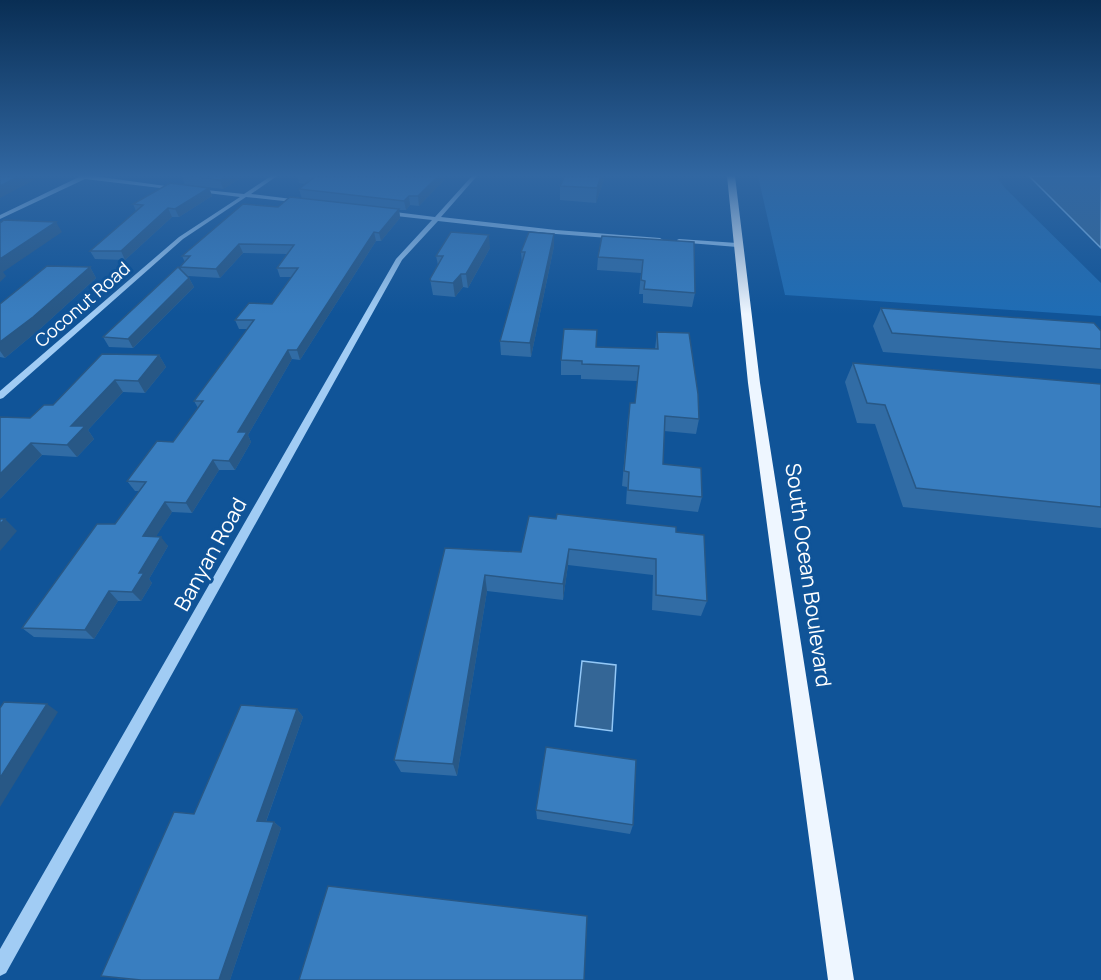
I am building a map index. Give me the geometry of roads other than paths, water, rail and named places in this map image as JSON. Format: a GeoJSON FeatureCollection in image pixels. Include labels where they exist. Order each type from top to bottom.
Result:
{"type":"FeatureCollection","features":[{"type":"Feature","properties":{"kind":"main road","name":"South Ocean Boulevard"},"geometry":{"type":"LineString","coordinates":[[735,222],[754,383],[841,980]]}},
{"type":"Feature","properties":{"kind":"street","name":"Coconut Road"},"geometry":{"type":"LineString","coordinates":[[0,396],[181,238],[206,222]]}},
{"type":"Feature","properties":{"kind":"street","name":"Banyan Road"},"geometry":{"type":"LineString","coordinates":[[0,967],[399,259],[432,222]]}},
{"type":"Feature","properties":{"kind":"street"},"geometry":{"type":"LineString","coordinates":[[467,222],[564,233],[737,245]]}}]}
